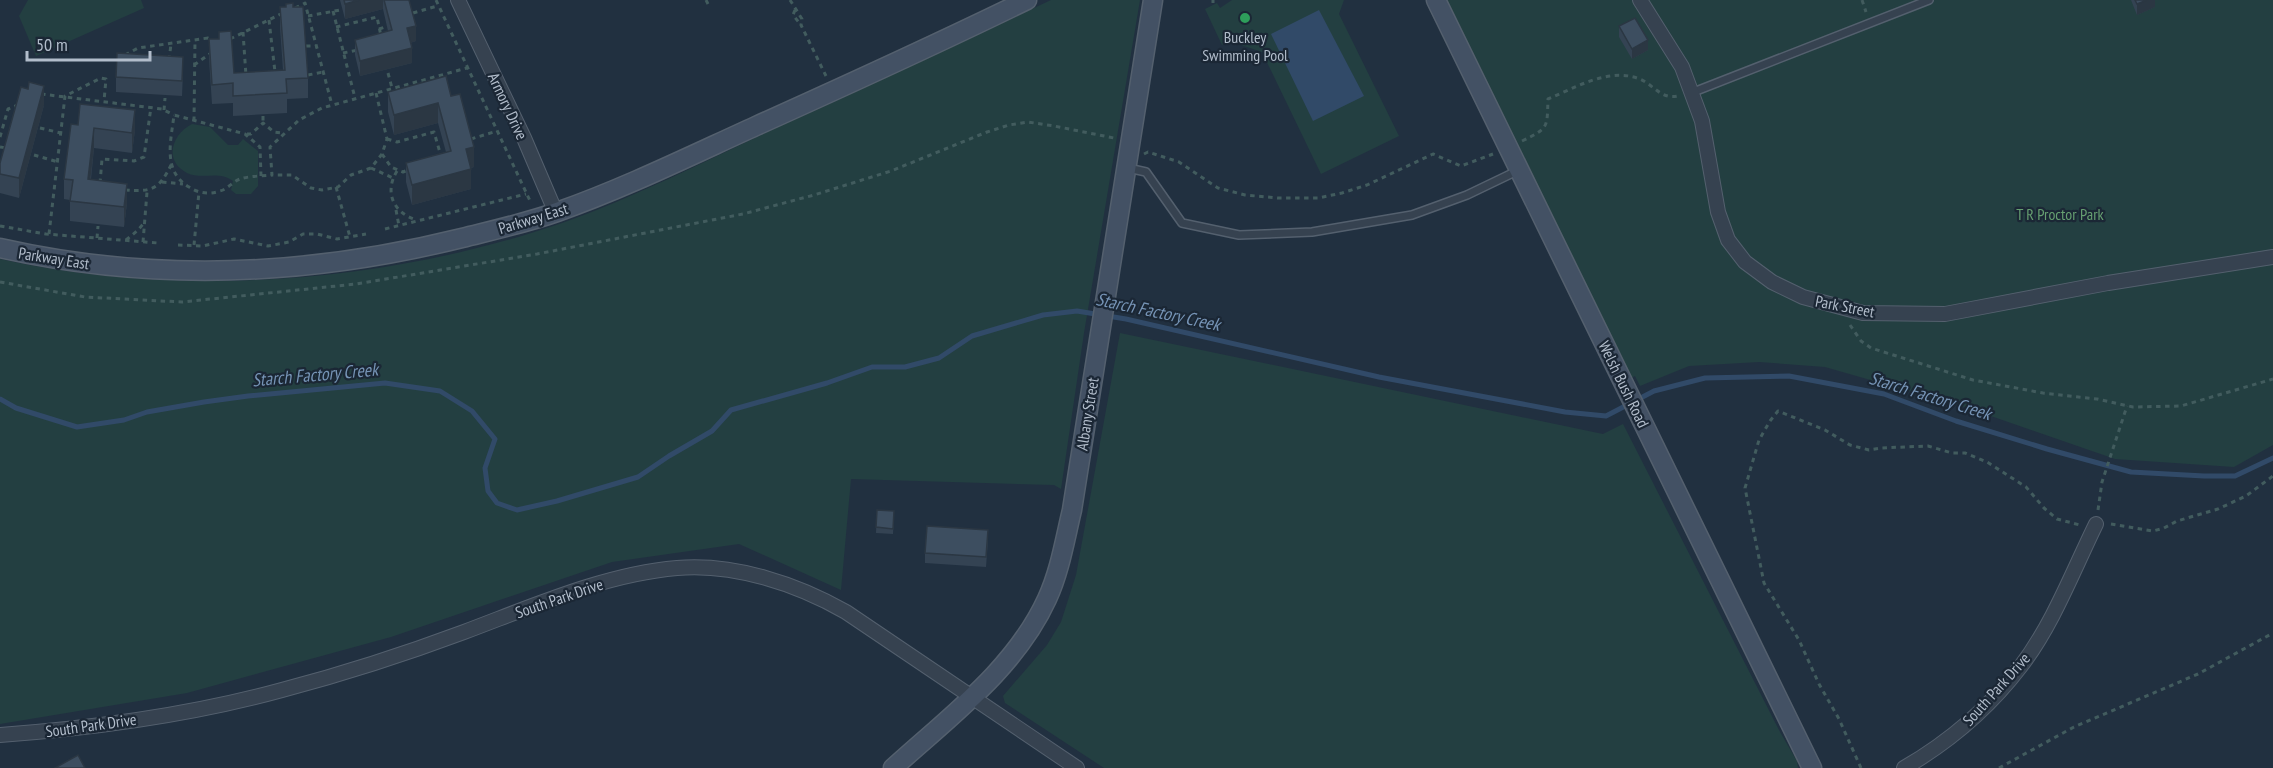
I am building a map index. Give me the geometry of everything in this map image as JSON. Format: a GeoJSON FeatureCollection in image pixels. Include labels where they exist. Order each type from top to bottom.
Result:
{"type":"FeatureCollection","features":[{"type":"Feature","properties":{"kind":"street","name":"Armory Drive"},"geometry":{"type":"LineString","coordinates":[[458,0],[524,138],[556,213]]}},
{"type":"Feature","properties":{"kind":"street","name":"Parkway East"},"geometry":{"type":"LineString","coordinates":[[0,248],[29,255],[125,268],[220,272],[304,267],[417,249],[525,223],[632,183],[926,49],[1027,0]]}},
{"type":"Feature","properties":{"kind":"street","name":"Albany Street"},"geometry":{"type":"LineString","coordinates":[[894,768],[999,670],[1028,634],[1048,598],[1058,571],[1072,510],[1153,0]]}},
{"type":"Feature","properties":{"kind":"street","name":"Welsh Bush Road"},"geometry":{"type":"LineString","coordinates":[[1436,0],[1812,768]]}},
{"type":"Feature","properties":{"kind":"street","name":"Park Street"},"geometry":{"type":"LineString","coordinates":[[1640,0],[1682,67],[1702,121],[1718,212],[1728,240],[1745,262],[1772,282],[1803,297],[1863,313],[1946,314],[2108,283],[2273,256]]}},
{"type":"Feature","properties":{"kind":"street","name":"South Park Drive"},"geometry":{"type":"LineString","coordinates":[[1904,768],[1931,752],[1971,721],[2021,666],[2045,628],[2096,524]]}},
{"type":"Feature","properties":{"kind":"street","name":"South Park Drive"},"geometry":{"type":"LineString","coordinates":[[0,735],[76,729],[224,705],[274,693],[440,641],[542,602],[606,582],[677,568],[719,569],[754,576],[824,599],[1077,768]]}},
{"type":"Feature","properties":{"kind":"lane"},"geometry":{"type":"LineString","coordinates":[[1691,93],[1929,0]]}},
{"type":"Feature","properties":{"kind":"lane"},"geometry":{"type":"LineString","coordinates":[[1126,167],[1146,172],[1182,223],[1239,236],[1312,232],[1412,215],[1467,195],[1519,170]]}},
{"type":"Feature","properties":{"kind":"path"},"geometry":{"type":"LineString","coordinates":[[436,0],[531,203]]}},
{"type":"Feature","properties":{"kind":"path"},"geometry":{"type":"LineString","coordinates":[[790,0],[802,19],[801,25],[826,77]]}},
{"type":"Feature","properties":{"kind":"path"},"geometry":{"type":"LineString","coordinates":[[226,41],[304,3],[332,105]]}},
{"type":"Feature","properties":{"kind":"path"},"geometry":{"type":"LineString","coordinates":[[413,13],[438,6]]}},
{"type":"Feature","properties":{"kind":"path"},"geometry":{"type":"LineString","coordinates":[[308,16],[340,10]]}},
{"type":"Feature","properties":{"kind":"path"},"geometry":{"type":"LineString","coordinates":[[333,11],[355,98]]}},
{"type":"Feature","properties":{"kind":"path"},"geometry":{"type":"LineString","coordinates":[[336,27],[376,17],[383,43]]}},
{"type":"Feature","properties":{"kind":"path"},"geometry":{"type":"LineString","coordinates":[[269,20],[275,73],[281,73]]}},
{"type":"Feature","properties":{"kind":"path"},"geometry":{"type":"LineString","coordinates":[[380,29],[385,27]]}},
{"type":"Feature","properties":{"kind":"path"},"geometry":{"type":"LineString","coordinates":[[240,77],[246,77],[243,32]]}},
{"type":"Feature","properties":{"kind":"path"},"geometry":{"type":"LineString","coordinates":[[121,57],[138,48],[208,38],[216,49],[194,66]]}},
{"type":"Feature","properties":{"kind":"path"},"geometry":{"type":"LineString","coordinates":[[194,121],[195,40]]}},
{"type":"Feature","properties":{"kind":"path"},"geometry":{"type":"LineString","coordinates":[[169,67],[171,44]]}},
{"type":"Feature","properties":{"kind":"path"},"geometry":{"type":"LineString","coordinates":[[306,46],[316,46]]}},
{"type":"Feature","properties":{"kind":"path"},"geometry":{"type":"LineString","coordinates":[[137,57],[138,48]]}},
{"type":"Feature","properties":{"kind":"path"},"geometry":{"type":"LineString","coordinates":[[343,53],[363,48]]}},
{"type":"Feature","properties":{"kind":"path"},"geometry":{"type":"LineString","coordinates":[[245,134],[260,147],[270,147],[307,114],[355,98],[467,68]]}},
{"type":"Feature","properties":{"kind":"path"},"geometry":{"type":"LineString","coordinates":[[308,75],[323,72]]}},
{"type":"Feature","properties":{"kind":"path"},"geometry":{"type":"LineString","coordinates":[[388,74],[392,88]]}},
{"type":"Feature","properties":{"kind":"path"},"geometry":{"type":"LineString","coordinates":[[1516,143],[1543,131],[1549,122],[1548,99],[1612,75],[1637,78],[1670,98],[1691,93]]}},
{"type":"Feature","properties":{"kind":"path"},"geometry":{"type":"LineString","coordinates":[[65,96],[101,78],[106,79],[104,101]]}},
{"type":"Feature","properties":{"kind":"path"},"geometry":{"type":"LineString","coordinates":[[416,81],[419,91]]}},
{"type":"Feature","properties":{"kind":"path"},"geometry":{"type":"LineString","coordinates":[[35,97],[42,93],[164,110],[194,121],[245,134],[251,134],[263,123],[263,116]]}},
{"type":"Feature","properties":{"kind":"path"},"geometry":{"type":"LineString","coordinates":[[162,182],[183,184],[199,192],[211,193],[220,191],[242,178],[292,175],[311,188],[322,190],[336,187],[351,175],[371,168],[382,154],[387,139],[376,93]]}},
{"type":"Feature","properties":{"kind":"path"},"geometry":{"type":"LineString","coordinates":[[49,234],[65,96]]}},
{"type":"Feature","properties":{"kind":"path"},"geometry":{"type":"LineString","coordinates":[[164,110],[165,98]]}},
{"type":"Feature","properties":{"kind":"path"},"geometry":{"type":"LineString","coordinates":[[0,137],[8,109],[28,101]]}},
{"type":"Feature","properties":{"kind":"path"},"geometry":{"type":"LineString","coordinates":[[111,113],[112,102]]}},
{"type":"Feature","properties":{"kind":"path"},"geometry":{"type":"LineString","coordinates":[[99,188],[102,159],[134,161],[144,157],[151,108]]}},
{"type":"Feature","properties":{"kind":"path"},"geometry":{"type":"LineString","coordinates":[[121,190],[147,192],[162,182],[171,165],[174,115]]}},
{"type":"Feature","properties":{"kind":"path"},"geometry":{"type":"LineString","coordinates":[[3,121],[15,121]]}},
{"type":"Feature","properties":{"kind":"path"},"geometry":{"type":"LineString","coordinates":[[0,282],[85,297],[182,302],[356,284],[537,255],[743,214],[891,171],[1009,125],[1028,122],[1116,138]]}},
{"type":"Feature","properties":{"kind":"path"},"geometry":{"type":"LineString","coordinates":[[263,123],[274,132],[285,133]]}},
{"type":"Feature","properties":{"kind":"path"},"geometry":{"type":"LineString","coordinates":[[40,128],[61,133]]}},
{"type":"Feature","properties":{"kind":"path"},"geometry":{"type":"LineString","coordinates":[[471,139],[497,131]]}},
{"type":"Feature","properties":{"kind":"path"},"geometry":{"type":"LineString","coordinates":[[387,139],[397,142],[434,132],[442,160]]}},
{"type":"Feature","properties":{"kind":"path"},"geometry":{"type":"LineString","coordinates":[[0,147],[7,148]]}},
{"type":"Feature","properties":{"kind":"path"},"geometry":{"type":"LineString","coordinates":[[260,147],[261,176]]}},
{"type":"Feature","properties":{"kind":"path"},"geometry":{"type":"LineString","coordinates":[[270,147],[272,176]]}},
{"type":"Feature","properties":{"kind":"path"},"geometry":{"type":"LineString","coordinates":[[1142,154],[1148,152],[1179,162],[1218,188],[1245,195],[1318,198],[1367,185],[1433,153],[1461,166],[1498,153]]}},
{"type":"Feature","properties":{"kind":"path"},"geometry":{"type":"LineString","coordinates":[[382,154],[390,167],[397,171],[403,172],[410,169]]}},
{"type":"Feature","properties":{"kind":"path"},"geometry":{"type":"LineString","coordinates":[[34,155],[58,162]]}},
{"type":"Feature","properties":{"kind":"path"},"geometry":{"type":"LineString","coordinates":[[171,165],[183,184]]}},
{"type":"Feature","properties":{"kind":"path"},"geometry":{"type":"LineString","coordinates":[[371,168],[393,178]]}},
{"type":"Feature","properties":{"kind":"path"},"geometry":{"type":"LineString","coordinates":[[397,171],[390,187],[399,226]]}},
{"type":"Feature","properties":{"kind":"path"},"geometry":{"type":"LineString","coordinates":[[336,187],[350,238]]}},
{"type":"Feature","properties":{"kind":"path"},"geometry":{"type":"LineString","coordinates":[[143,242],[147,192]]}},
{"type":"Feature","properties":{"kind":"path"},"geometry":{"type":"LineString","coordinates":[[194,245],[199,192]]}},
{"type":"Feature","properties":{"kind":"path"},"geometry":{"type":"LineString","coordinates":[[385,229],[526,194]]}},
{"type":"Feature","properties":{"kind":"path"},"geometry":{"type":"LineString","coordinates":[[396,208],[406,217],[419,221]]}},
{"type":"Feature","properties":{"kind":"path"},"geometry":{"type":"LineString","coordinates":[[124,241],[145,222]]}},
{"type":"Feature","properties":{"kind":"path"},"geometry":{"type":"LineString","coordinates":[[0,226],[49,234],[158,243]]}},
{"type":"Feature","properties":{"kind":"path"},"geometry":{"type":"LineString","coordinates":[[97,238],[98,226]]}},
{"type":"Feature","properties":{"kind":"path"},"geometry":{"type":"LineString","coordinates":[[178,245],[213,245],[234,239],[268,246],[289,242],[303,234],[317,234],[337,239],[366,234]]}},
{"type":"Feature","properties":{"kind":"path"},"geometry":{"type":"LineString","coordinates":[[1838,306],[1861,341],[1871,348],[1972,380],[2012,388],[2150,408],[2181,406],[2273,379]]}},
{"type":"Feature","properties":{"kind":"path"},"geometry":{"type":"LineString","coordinates":[[2096,524],[2102,482],[2127,406]]}},
{"type":"Feature","properties":{"kind":"path"},"geometry":{"type":"LineString","coordinates":[[1861,768],[1800,640],[1764,583],[1745,488],[1759,440],[1778,411],[1825,429],[1850,445],[1869,450],[1928,446],[1952,453],[1965,453],[1987,462],[2026,487],[2057,519],[2078,526],[2125,525],[2153,531],[2176,521],[2218,509],[2246,496],[2273,476]]}},
{"type":"Feature","properties":{"kind":"path"},"geometry":{"type":"LineString","coordinates":[[1999,768],[2074,728],[2198,674],[2273,633]]}},
{"type":"Feature","properties":{"kind":"green space"},"geometry":{"type":"Polygon","coordinates":[[[28,0],[141,0],[144,8],[36,56],[19,16],[28,0]]]}},
{"type":"Feature","properties":{"kind":"green space"},"geometry":{"type":"Polygon","coordinates":[[[1051,0],[1140,0],[1084,333],[1061,489],[1054,485],[851,479],[841,590],[739,544],[612,562],[391,637],[187,693],[0,724],[0,259],[69,271],[140,279],[212,281],[285,278],[357,271],[428,259],[498,243],[565,222],[645,190],[1051,0]]]}},
{"type":"Feature","properties":{"kind":"green space"},"geometry":{"type":"Polygon","coordinates":[[[1232,0],[1344,0],[1339,14],[1399,136],[1321,174],[1262,52],[1229,41],[1222,45],[1205,9],[1217,3],[1220,8],[1232,0]]]}},
{"type":"Feature","properties":{"kind":"green space","name":"T R Proctor Park"},"geometry":{"type":"Polygon","coordinates":[[[1446,0],[2273,0],[2273,445],[2234,467],[2115,459],[1965,407],[1825,367],[1759,362],[1689,366],[1640,386],[1635,376],[1631,378],[1446,0]]]}},
{"type":"Feature","properties":{"kind":"green space"},"geometry":{"type":"Polygon","coordinates":[[[192,124],[210,127],[228,145],[238,145],[243,139],[258,151],[258,186],[251,194],[236,194],[231,190],[233,181],[228,178],[216,175],[193,175],[180,168],[175,162],[173,148],[179,134],[192,124]]]}},
{"type":"Feature","properties":{"kind":"green space"},"geometry":{"type":"Polygon","coordinates":[[[1120,333],[1603,434],[1623,424],[1780,732],[1797,761],[1798,768],[1104,768],[1005,703],[1003,696],[1047,645],[1061,622],[1076,575],[1120,333]]]}},
{"type":"Feature","properties":{"kind":"water"},"geometry":{"type":"Polygon","coordinates":[[[1319,10],[1364,96],[1313,121],[1271,34],[1319,10]]]}},
{"type":"Feature","properties":{"kind":"building"},"geometry":{"type":"Polygon","coordinates":[[[344,0],[359,0],[345,4],[344,0]]]}},
{"type":"Feature","properties":{"kind":"building"},"geometry":{"type":"Polygon","coordinates":[[[384,0],[409,0],[416,26],[407,28],[412,48],[360,61],[355,40],[392,30],[384,0]]]}},
{"type":"Feature","properties":{"kind":"building"},"geometry":{"type":"Polygon","coordinates":[[[2135,0],[2147,0],[2137,4],[2135,0]]]}},
{"type":"Feature","properties":{"kind":"building"},"geometry":{"type":"Polygon","coordinates":[[[293,3],[293,7],[303,7],[308,78],[286,79],[287,93],[233,96],[233,83],[212,85],[209,39],[219,39],[219,32],[231,31],[234,73],[285,70],[280,7],[293,3]]]}},
{"type":"Feature","properties":{"kind":"building"},"geometry":{"type":"Polygon","coordinates":[[[1635,18],[1648,40],[1632,49],[1619,26],[1635,18]]]}},
{"type":"Feature","properties":{"kind":"building"},"geometry":{"type":"Polygon","coordinates":[[[117,53],[183,57],[182,81],[116,77],[117,53]]]}},
{"type":"Feature","properties":{"kind":"building"},"geometry":{"type":"Polygon","coordinates":[[[446,76],[451,96],[460,94],[474,147],[466,149],[471,169],[412,185],[406,163],[451,151],[438,103],[394,115],[388,92],[446,76]]]}},
{"type":"Feature","properties":{"kind":"building"},"geometry":{"type":"Polygon","coordinates":[[[29,82],[44,86],[19,178],[0,174],[0,163],[21,87],[28,89],[29,82]]]}},
{"type":"Feature","properties":{"kind":"building"},"geometry":{"type":"Polygon","coordinates":[[[80,104],[135,110],[132,133],[94,128],[88,179],[127,184],[124,207],[70,201],[73,180],[64,179],[71,124],[78,125],[80,104]]]}},
{"type":"Feature","properties":{"kind":"building"},"geometry":{"type":"Polygon","coordinates":[[[877,510],[894,511],[893,529],[876,527],[877,510]]]}},
{"type":"Feature","properties":{"kind":"building"},"geometry":{"type":"Polygon","coordinates":[[[927,526],[988,530],[986,557],[925,553],[927,526]]]}},
{"type":"Feature","properties":{"kind":"building"},"geometry":{"type":"Polygon","coordinates":[[[78,755],[85,768],[55,768],[78,755]]]}},
{"type":"Feature","properties":{"kind":"waterway","name":"Starch Factory Creek"},"geometry":{"type":"LineString","coordinates":[[0,399],[16,408],[77,427],[124,420],[147,412],[248,396],[385,383],[440,391],[472,411],[495,439],[485,468],[488,491],[497,503],[517,510],[557,501],[638,477],[712,431],[731,410],[827,383],[872,367],[905,367],[939,358],[972,336],[1043,315],[1077,311],[1126,319],[1379,377],[1565,412],[1606,416],[1654,391],[1705,378],[1789,376],[1884,394],[1956,421],[2131,472],[2235,476],[2273,458]]}},
{"type":"Feature","properties":{"kind":"place","name":"Buckley Swimming Pool"},"geometry":{"type":"Point","coordinates":[1245,18]}}]}
